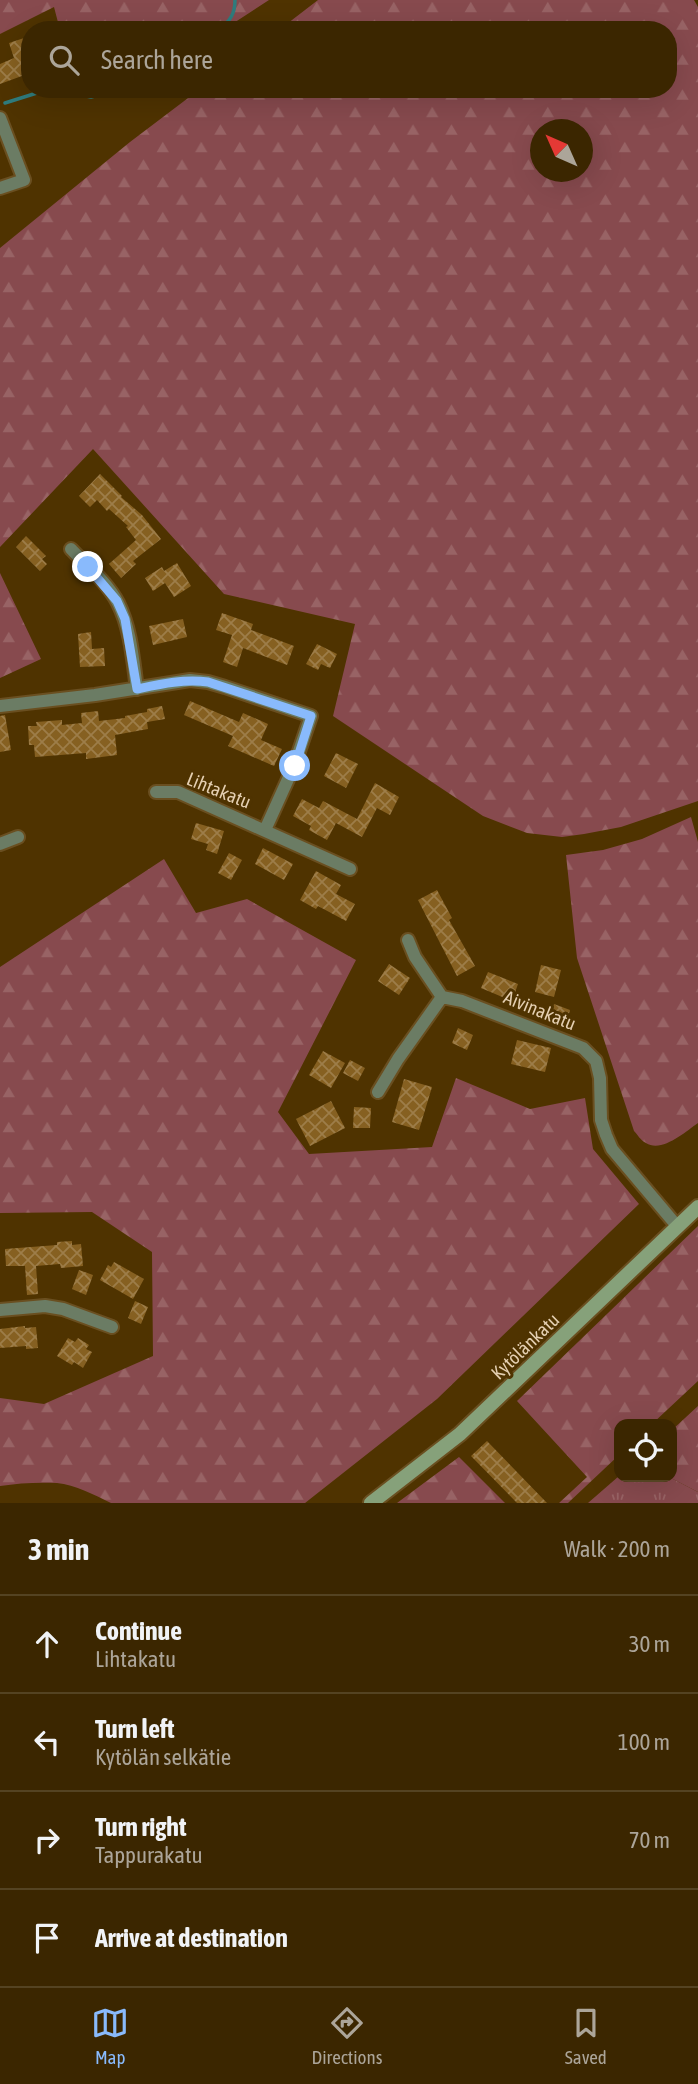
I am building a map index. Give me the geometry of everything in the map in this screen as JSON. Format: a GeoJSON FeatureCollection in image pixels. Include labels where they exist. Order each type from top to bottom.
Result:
{"type":"FeatureCollection","features":[{"type":"Feature","properties":{"kind":"street"},"geometry":{"type":"LineString","coordinates":[[0,118],[24,180],[0,188]]}},
{"type":"Feature","properties":{"kind":"street"},"geometry":{"type":"LineString","coordinates":[[0,706],[137,689],[125,619],[117,601],[103,582],[71,549]]}},
{"type":"Feature","properties":{"kind":"street","name":"Lihtakatu"},"geometry":{"type":"LineString","coordinates":[[137,689],[190,680],[208,682],[311,716],[295,766],[265,830]]}},
{"type":"Feature","properties":{"kind":"street","name":"Lihtakatu"},"geometry":{"type":"LineString","coordinates":[[156,792],[178,792],[350,869]]}},
{"type":"Feature","properties":{"kind":"street"},"geometry":{"type":"LineString","coordinates":[[0,844],[18,837]]}},
{"type":"Feature","properties":{"kind":"street"},"geometry":{"type":"LineString","coordinates":[[378,1093],[398,1059],[442,997],[415,957],[408,940]]}},
{"type":"Feature","properties":{"kind":"street","name":"Aivinakatu"},"geometry":{"type":"LineString","coordinates":[[442,997],[462,1001],[583,1048],[596,1061],[600,1078],[601,1120],[612,1149],[677,1226]]}},
{"type":"Feature","properties":{"kind":"street","name":"Kytölänkatu"},"geometry":{"type":"LineString","coordinates":[[371,1503],[460,1434],[698,1207]]}},
{"type":"Feature","properties":{"kind":"street"},"geometry":{"type":"LineString","coordinates":[[0,1310],[45,1306],[63,1309],[113,1327]]}},
{"type":"Feature","properties":{"kind":"green space"},"geometry":{"type":"Polygon","coordinates":[[[0,0],[269,0],[237,21],[58,21],[54,7],[21,21],[21,24],[0,34],[0,0]]]}},
{"type":"Feature","properties":{"kind":"green space"},"geometry":{"type":"Polygon","coordinates":[[[318,0],[694,0],[698,7],[698,801],[621,827],[562,837],[527,833],[483,816],[333,716],[355,624],[224,594],[93,449],[0,547],[0,248],[188,98],[677,98],[677,21],[291,21],[318,0]]]}},
{"type":"Feature","properties":{"kind":"green space"},"geometry":{"type":"Polygon","coordinates":[[[0,573],[41,659],[0,678],[0,573]]]}},
{"type":"Feature","properties":{"kind":"green space"},"geometry":{"type":"Polygon","coordinates":[[[691,817],[698,842],[698,1123],[673,1140],[652,1145],[642,1141],[634,1131],[577,958],[566,855],[603,850],[642,839],[691,817]]]}},
{"type":"Feature","properties":{"kind":"green space"},"geometry":{"type":"Polygon","coordinates":[[[164,859],[196,913],[247,899],[356,960],[278,1112],[309,1154],[432,1147],[456,1078],[530,1109],[585,1098],[593,1149],[639,1204],[437,1399],[305,1503],[111,1503],[64,1484],[28,1483],[0,1486],[0,1398],[44,1404],[153,1356],[152,1252],[92,1212],[0,1213],[0,967],[164,859]]]}},
{"type":"Feature","properties":{"kind":"green space"},"geometry":{"type":"Polygon","coordinates":[[[698,1226],[698,1381],[657,1419],[614,1419],[614,1460],[568,1503],[559,1503],[587,1477],[517,1401],[698,1226]]]}},
{"type":"Feature","properties":{"kind":"green space"},"geometry":{"type":"Polygon","coordinates":[[[698,1406],[698,1492],[677,1481],[677,1425],[698,1406]]]}},
{"type":"Feature","properties":{"kind":"green space"},"geometry":{"type":"Polygon","coordinates":[[[459,1457],[505,1503],[397,1503],[459,1457]]]}},
{"type":"Feature","properties":{"kind":"green space"},"geometry":{"type":"Polygon","coordinates":[[[614,1480],[677,1481],[698,1492],[698,1503],[588,1503],[614,1480]]]}},
{"type":"Feature","properties":{"kind":"building"},"geometry":{"type":"Polygon","coordinates":[[[21,39],[21,76],[0,84],[0,64],[14,58],[9,43],[21,39]]]}},
{"type":"Feature","properties":{"kind":"building"},"geometry":{"type":"Polygon","coordinates":[[[100,474],[142,515],[161,539],[133,561],[136,564],[121,578],[109,564],[136,540],[126,527],[128,526],[109,509],[107,511],[97,500],[90,507],[79,496],[100,474]]]}},
{"type":"Feature","properties":{"kind":"building"},"geometry":{"type":"Polygon","coordinates":[[[26,536],[46,556],[42,559],[47,564],[40,571],[16,547],[26,536]]]}},
{"type":"Feature","properties":{"kind":"building"},"geometry":{"type":"Polygon","coordinates":[[[177,563],[191,586],[174,597],[165,583],[153,591],[145,578],[162,567],[164,571],[177,563]]]}},
{"type":"Feature","properties":{"kind":"building"},"geometry":{"type":"Polygon","coordinates":[[[222,613],[253,624],[251,630],[294,646],[287,665],[243,648],[237,667],[223,662],[232,635],[216,630],[222,613]]]}},
{"type":"Feature","properties":{"kind":"building"},"geometry":{"type":"Polygon","coordinates":[[[183,619],[187,637],[153,645],[149,626],[183,619]]]}},
{"type":"Feature","properties":{"kind":"building"},"geometry":{"type":"Polygon","coordinates":[[[91,632],[92,649],[104,648],[105,666],[80,667],[78,634],[91,632]]]}},
{"type":"Feature","properties":{"kind":"building"},"geometry":{"type":"Polygon","coordinates":[[[317,644],[337,654],[330,668],[321,664],[318,670],[306,664],[317,644]]]}},
{"type":"Feature","properties":{"kind":"building"},"geometry":{"type":"Polygon","coordinates":[[[190,701],[239,722],[243,713],[268,724],[261,740],[282,749],[274,766],[228,746],[233,736],[184,715],[190,701]]]}},
{"type":"Feature","properties":{"kind":"building"},"geometry":{"type":"Polygon","coordinates":[[[162,706],[165,719],[147,722],[148,729],[115,735],[117,755],[86,759],[86,753],[35,757],[34,745],[29,745],[28,726],[37,726],[36,722],[62,720],[62,725],[82,723],[81,713],[98,711],[99,721],[125,718],[162,706]]]}},
{"type":"Feature","properties":{"kind":"building"},"geometry":{"type":"Polygon","coordinates":[[[5,715],[11,750],[0,752],[0,716],[5,715]]]}},
{"type":"Feature","properties":{"kind":"building"},"geometry":{"type":"Polygon","coordinates":[[[336,753],[358,764],[346,788],[324,776],[336,753]]]}},
{"type":"Feature","properties":{"kind":"building"},"geometry":{"type":"Polygon","coordinates":[[[375,783],[399,797],[390,815],[377,808],[362,837],[336,823],[327,840],[309,830],[311,826],[293,816],[302,799],[319,808],[323,801],[357,819],[375,783]]]}},
{"type":"Feature","properties":{"kind":"building"},"geometry":{"type":"Polygon","coordinates":[[[196,823],[224,831],[217,854],[206,850],[208,844],[191,839],[196,823]]]}},
{"type":"Feature","properties":{"kind":"building"},"geometry":{"type":"Polygon","coordinates":[[[263,848],[293,864],[284,880],[255,864],[263,848]]]}},
{"type":"Feature","properties":{"kind":"building"},"geometry":{"type":"Polygon","coordinates":[[[229,853],[242,860],[231,880],[218,873],[229,853]]]}},
{"type":"Feature","properties":{"kind":"building"},"geometry":{"type":"Polygon","coordinates":[[[316,871],[341,885],[336,894],[355,904],[346,921],[300,900],[316,871]]]}},
{"type":"Feature","properties":{"kind":"building"},"geometry":{"type":"Polygon","coordinates":[[[437,890],[452,918],[449,920],[475,966],[457,976],[418,900],[437,890]]]}},
{"type":"Feature","properties":{"kind":"building"},"geometry":{"type":"Polygon","coordinates":[[[389,964],[410,978],[399,995],[378,981],[389,964]]]}},
{"type":"Feature","properties":{"kind":"building"},"geometry":{"type":"Polygon","coordinates":[[[541,965],[561,970],[554,997],[535,992],[541,965]]]}},
{"type":"Feature","properties":{"kind":"building"},"geometry":{"type":"Polygon","coordinates":[[[488,972],[518,984],[512,1001],[481,988],[488,972]]]}},
{"type":"Feature","properties":{"kind":"building"},"geometry":{"type":"Polygon","coordinates":[[[554,1004],[570,1010],[567,1021],[550,1015],[554,1004]]]}},
{"type":"Feature","properties":{"kind":"building"},"geometry":{"type":"Polygon","coordinates":[[[458,1028],[473,1035],[467,1050],[452,1043],[458,1028]]]}},
{"type":"Feature","properties":{"kind":"building"},"geometry":{"type":"Polygon","coordinates":[[[517,1040],[551,1048],[545,1072],[511,1064],[517,1040]]]}},
{"type":"Feature","properties":{"kind":"building"},"geometry":{"type":"Polygon","coordinates":[[[323,1051],[345,1063],[331,1088],[309,1075],[323,1051]]]}},
{"type":"Feature","properties":{"kind":"building"},"geometry":{"type":"Polygon","coordinates":[[[350,1060],[365,1068],[358,1081],[343,1073],[350,1060]]]}},
{"type":"Feature","properties":{"kind":"building"},"geometry":{"type":"Polygon","coordinates":[[[404,1079],[432,1087],[419,1130],[392,1122],[404,1079]]]}},
{"type":"Feature","properties":{"kind":"building"},"geometry":{"type":"Polygon","coordinates":[[[331,1101],[345,1128],[310,1146],[296,1119],[331,1101]]]}},
{"type":"Feature","properties":{"kind":"building"},"geometry":{"type":"Polygon","coordinates":[[[354,1107],[371,1108],[370,1128],[353,1128],[354,1107]]]}},
{"type":"Feature","properties":{"kind":"building"},"geometry":{"type":"Polygon","coordinates":[[[72,1241],[72,1245],[81,1244],[83,1266],[36,1266],[38,1294],[27,1295],[25,1266],[6,1266],[5,1249],[57,1245],[57,1242],[72,1241]]]}},
{"type":"Feature","properties":{"kind":"building"},"geometry":{"type":"Polygon","coordinates":[[[114,1262],[144,1279],[133,1299],[100,1280],[108,1265],[111,1267],[114,1262]]]}},
{"type":"Feature","properties":{"kind":"building"},"geometry":{"type":"Polygon","coordinates":[[[79,1270],[93,1275],[86,1295],[72,1289],[79,1270]]]}},
{"type":"Feature","properties":{"kind":"building"},"geometry":{"type":"Polygon","coordinates":[[[135,1301],[148,1307],[141,1324],[128,1318],[135,1301]]]}},
{"type":"Feature","properties":{"kind":"building"},"geometry":{"type":"Polygon","coordinates":[[[36,1327],[38,1348],[0,1348],[0,1329],[36,1327]]]}},
{"type":"Feature","properties":{"kind":"building"},"geometry":{"type":"Polygon","coordinates":[[[68,1338],[75,1342],[78,1338],[89,1345],[86,1349],[92,1352],[83,1368],[57,1356],[68,1338]]]}},
{"type":"Feature","properties":{"kind":"building"},"geometry":{"type":"Polygon","coordinates":[[[487,1441],[547,1503],[517,1503],[471,1456],[487,1441]]]}},
{"type":"Feature","properties":{"kind":"waterway"},"geometry":{"type":"LineString","coordinates":[[228,21],[235,0]]}},
{"type":"Feature","properties":{"kind":"waterway"},"geometry":{"type":"LineString","coordinates":[[5,103],[21,98]]}},
{"type":"Feature","properties":{"kind":"route"},"geometry":{"type":"LineString","coordinates":[[88,567],[117,601],[125,619],[137,689],[190,680],[208,682],[311,716],[295,766]]}}]}
